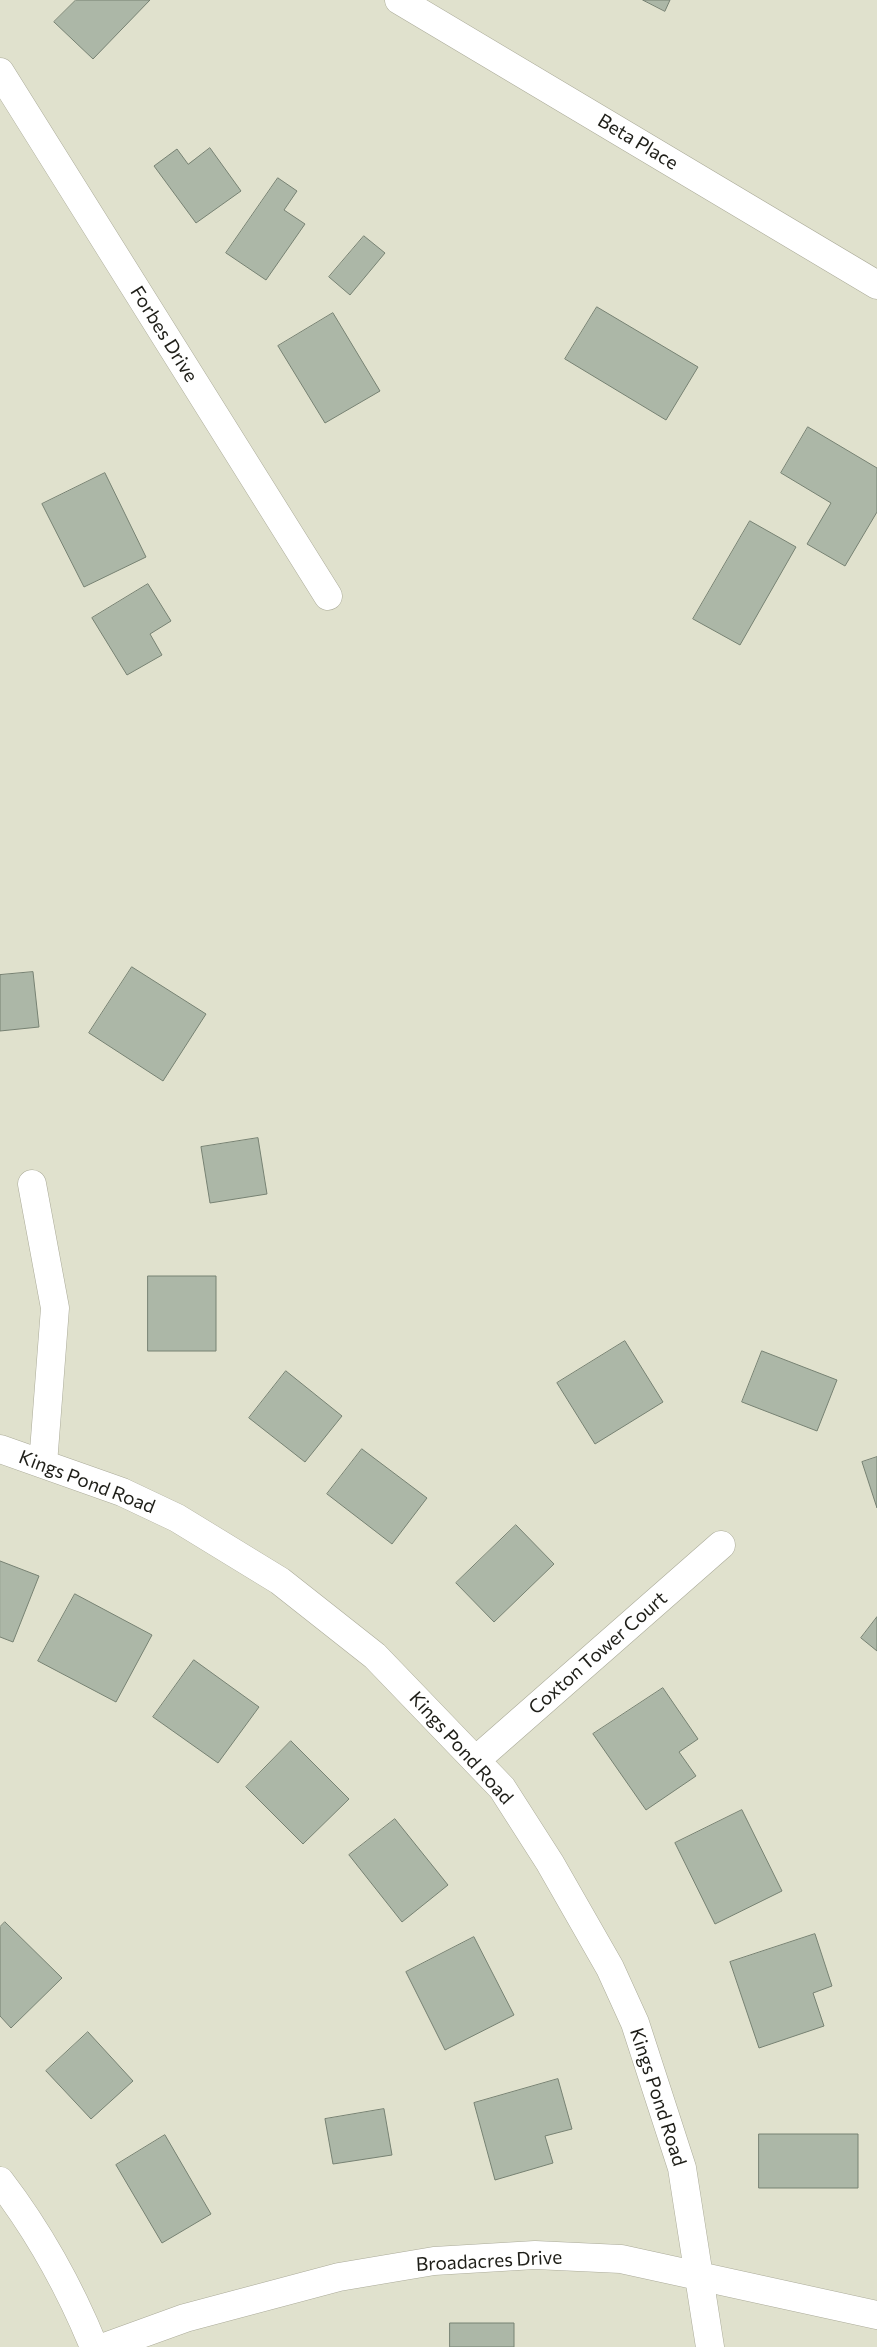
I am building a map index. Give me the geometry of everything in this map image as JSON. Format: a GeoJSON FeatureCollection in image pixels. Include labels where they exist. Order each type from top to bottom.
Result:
{"type":"FeatureCollection","features":[{"type":"Feature","properties":{"kind":"street","name":"Beta Place"},"geometry":{"type":"LineString","coordinates":[[399,0],[877,284]]}},
{"type":"Feature","properties":{"kind":"street","name":"Forbes Drive"},"geometry":{"type":"LineString","coordinates":[[0,72],[328,596]]}},
{"type":"Feature","properties":{"kind":"street"},"geometry":{"type":"LineString","coordinates":[[32,1184],[55,1308],[43,1464]]}},
{"type":"Feature","properties":{"kind":"street","name":"Kings Pond Road"},"geometry":{"type":"LineString","coordinates":[[0,1449],[122,1492],[177,1518],[280,1581],[375,1656],[502,1788],[550,1863],[610,1968],[635,2023],[682,2168],[710,2347]]}},
{"type":"Feature","properties":{"kind":"street","name":"Coxton Tower Court"},"geometry":{"type":"LineString","coordinates":[[476,1760],[721,1545]]}},
{"type":"Feature","properties":{"kind":"street"},"geometry":{"type":"LineString","coordinates":[[0,2181],[20,2206],[46,2250],[77,2306],[94,2347]]}},
{"type":"Feature","properties":{"kind":"street","name":"Broadacres Drive"},"geometry":{"type":"LineString","coordinates":[[105,2347],[185,2318],[321,2282],[434,2260],[535,2255],[621,2259],[877,2315]]}},
{"type":"Feature","properties":{"kind":"building"},"geometry":{"type":"Polygon","coordinates":[[[76,0],[150,0],[93,59],[54,22],[76,0]]]}},
{"type":"Feature","properties":{"kind":"building"},"geometry":{"type":"Polygon","coordinates":[[[643,0],[670,0],[665,11],[643,0]]]}},
{"type":"Feature","properties":{"kind":"building"},"geometry":{"type":"Polygon","coordinates":[[[210,148],[241,191],[196,223],[154,166],[177,149],[188,164],[210,148]]]}},
{"type":"Feature","properties":{"kind":"building"},"geometry":{"type":"Polygon","coordinates":[[[278,178],[297,191],[284,210],[305,224],[266,280],[226,253],[278,178]]]}},
{"type":"Feature","properties":{"kind":"building"},"geometry":{"type":"Polygon","coordinates":[[[364,236],[385,253],[350,295],[329,277],[364,236]]]}},
{"type":"Feature","properties":{"kind":"building"},"geometry":{"type":"Polygon","coordinates":[[[597,307],[698,367],[666,420],[565,359],[597,307]]]}},
{"type":"Feature","properties":{"kind":"building"},"geometry":{"type":"Polygon","coordinates":[[[333,313],[380,391],[325,423],[278,346],[333,313]]]}},
{"type":"Feature","properties":{"kind":"building"},"geometry":{"type":"Polygon","coordinates":[[[808,427],[877,468],[877,512],[845,566],[807,544],[831,503],[781,473],[808,427]]]}},
{"type":"Feature","properties":{"kind":"building"},"geometry":{"type":"Polygon","coordinates":[[[105,473],[146,557],[84,587],[42,504],[105,473]]]}},
{"type":"Feature","properties":{"kind":"building"},"geometry":{"type":"Polygon","coordinates":[[[750,521],[796,547],[740,645],[693,619],[750,521]]]}},
{"type":"Feature","properties":{"kind":"building"},"geometry":{"type":"Polygon","coordinates":[[[148,584],[171,621],[150,634],[162,655],[127,675],[92,618],[148,584]]]}},
{"type":"Feature","properties":{"kind":"building"},"geometry":{"type":"Polygon","coordinates":[[[132,967],[206,1014],[163,1081],[89,1033],[132,967]]]}},
{"type":"Feature","properties":{"kind":"building"},"geometry":{"type":"Polygon","coordinates":[[[33,972],[39,1027],[0,1031],[0,975],[33,972]]]}},
{"type":"Feature","properties":{"kind":"building"},"geometry":{"type":"Polygon","coordinates":[[[258,1138],[267,1194],[210,1203],[201,1147],[258,1138]]]}},
{"type":"Feature","properties":{"kind":"building"},"geometry":{"type":"Polygon","coordinates":[[[148,1276],[216,1276],[216,1351],[148,1351],[148,1276]]]}},
{"type":"Feature","properties":{"kind":"building"},"geometry":{"type":"Polygon","coordinates":[[[625,1341],[663,1402],[595,1444],[557,1383],[625,1341]]]}},
{"type":"Feature","properties":{"kind":"building"},"geometry":{"type":"Polygon","coordinates":[[[762,1351],[837,1380],[817,1431],[742,1402],[762,1351]]]}},
{"type":"Feature","properties":{"kind":"building"},"geometry":{"type":"Polygon","coordinates":[[[286,1371],[342,1416],[305,1462],[249,1418],[286,1371]]]}},
{"type":"Feature","properties":{"kind":"building"},"geometry":{"type":"Polygon","coordinates":[[[362,1449],[427,1498],[392,1544],[327,1494],[362,1449]]]}},
{"type":"Feature","properties":{"kind":"building"},"geometry":{"type":"Polygon","coordinates":[[[877,1457],[877,1508],[862,1462],[877,1457]]]}},
{"type":"Feature","properties":{"kind":"building"},"geometry":{"type":"Polygon","coordinates":[[[516,1525],[554,1564],[494,1622],[456,1583],[516,1525]]]}},
{"type":"Feature","properties":{"kind":"building"},"geometry":{"type":"Polygon","coordinates":[[[0,1561],[39,1576],[13,1642],[0,1637],[0,1561]]]}},
{"type":"Feature","properties":{"kind":"building"},"geometry":{"type":"Polygon","coordinates":[[[75,1594],[152,1635],[116,1702],[38,1661],[75,1594]]]}},
{"type":"Feature","properties":{"kind":"building"},"geometry":{"type":"Polygon","coordinates":[[[877,1617],[877,1651],[861,1638],[877,1617]]]}},
{"type":"Feature","properties":{"kind":"building"},"geometry":{"type":"Polygon","coordinates":[[[194,1660],[259,1707],[218,1763],[153,1717],[194,1660]]]}},
{"type":"Feature","properties":{"kind":"building"},"geometry":{"type":"Polygon","coordinates":[[[663,1688],[698,1739],[679,1752],[696,1776],[646,1810],[593,1734],[663,1688]]]}},
{"type":"Feature","properties":{"kind":"building"},"geometry":{"type":"Polygon","coordinates":[[[291,1741],[349,1799],[303,1844],[246,1787],[291,1741]]]}},
{"type":"Feature","properties":{"kind":"building"},"geometry":{"type":"Polygon","coordinates":[[[742,1810],[782,1891],[715,1924],[675,1843],[742,1810]]]}},
{"type":"Feature","properties":{"kind":"building"},"geometry":{"type":"Polygon","coordinates":[[[395,1819],[448,1885],[402,1922],[349,1855],[395,1819]]]}},
{"type":"Feature","properties":{"kind":"building"},"geometry":{"type":"Polygon","coordinates":[[[5,1922],[62,1978],[11,2028],[0,2016],[0,1927],[5,1922]]]}},
{"type":"Feature","properties":{"kind":"building"},"geometry":{"type":"Polygon","coordinates":[[[815,1934],[832,1986],[813,1993],[824,2026],[759,2048],[730,1962],[815,1934]]]}},
{"type":"Feature","properties":{"kind":"building"},"geometry":{"type":"Polygon","coordinates":[[[474,1937],[514,2015],[445,2050],[406,1972],[474,1937]]]}},
{"type":"Feature","properties":{"kind":"building"},"geometry":{"type":"Polygon","coordinates":[[[88,2032],[133,2081],[91,2119],[46,2071],[88,2032]]]}},
{"type":"Feature","properties":{"kind":"building"},"geometry":{"type":"Polygon","coordinates":[[[558,2079],[572,2129],[545,2136],[553,2163],[495,2180],[474,2103],[558,2079]]]}},
{"type":"Feature","properties":{"kind":"building"},"geometry":{"type":"Polygon","coordinates":[[[384,2109],[392,2155],[333,2164],[325,2119],[384,2109]]]}},
{"type":"Feature","properties":{"kind":"building"},"geometry":{"type":"Polygon","coordinates":[[[759,2134],[858,2134],[858,2188],[759,2188],[759,2134]]]}},
{"type":"Feature","properties":{"kind":"building"},"geometry":{"type":"Polygon","coordinates":[[[165,2135],[211,2214],[162,2243],[116,2165],[165,2135]]]}},
{"type":"Feature","properties":{"kind":"building"},"geometry":{"type":"Polygon","coordinates":[[[450,2323],[514,2323],[514,2347],[450,2347],[450,2323]]]}}]}
